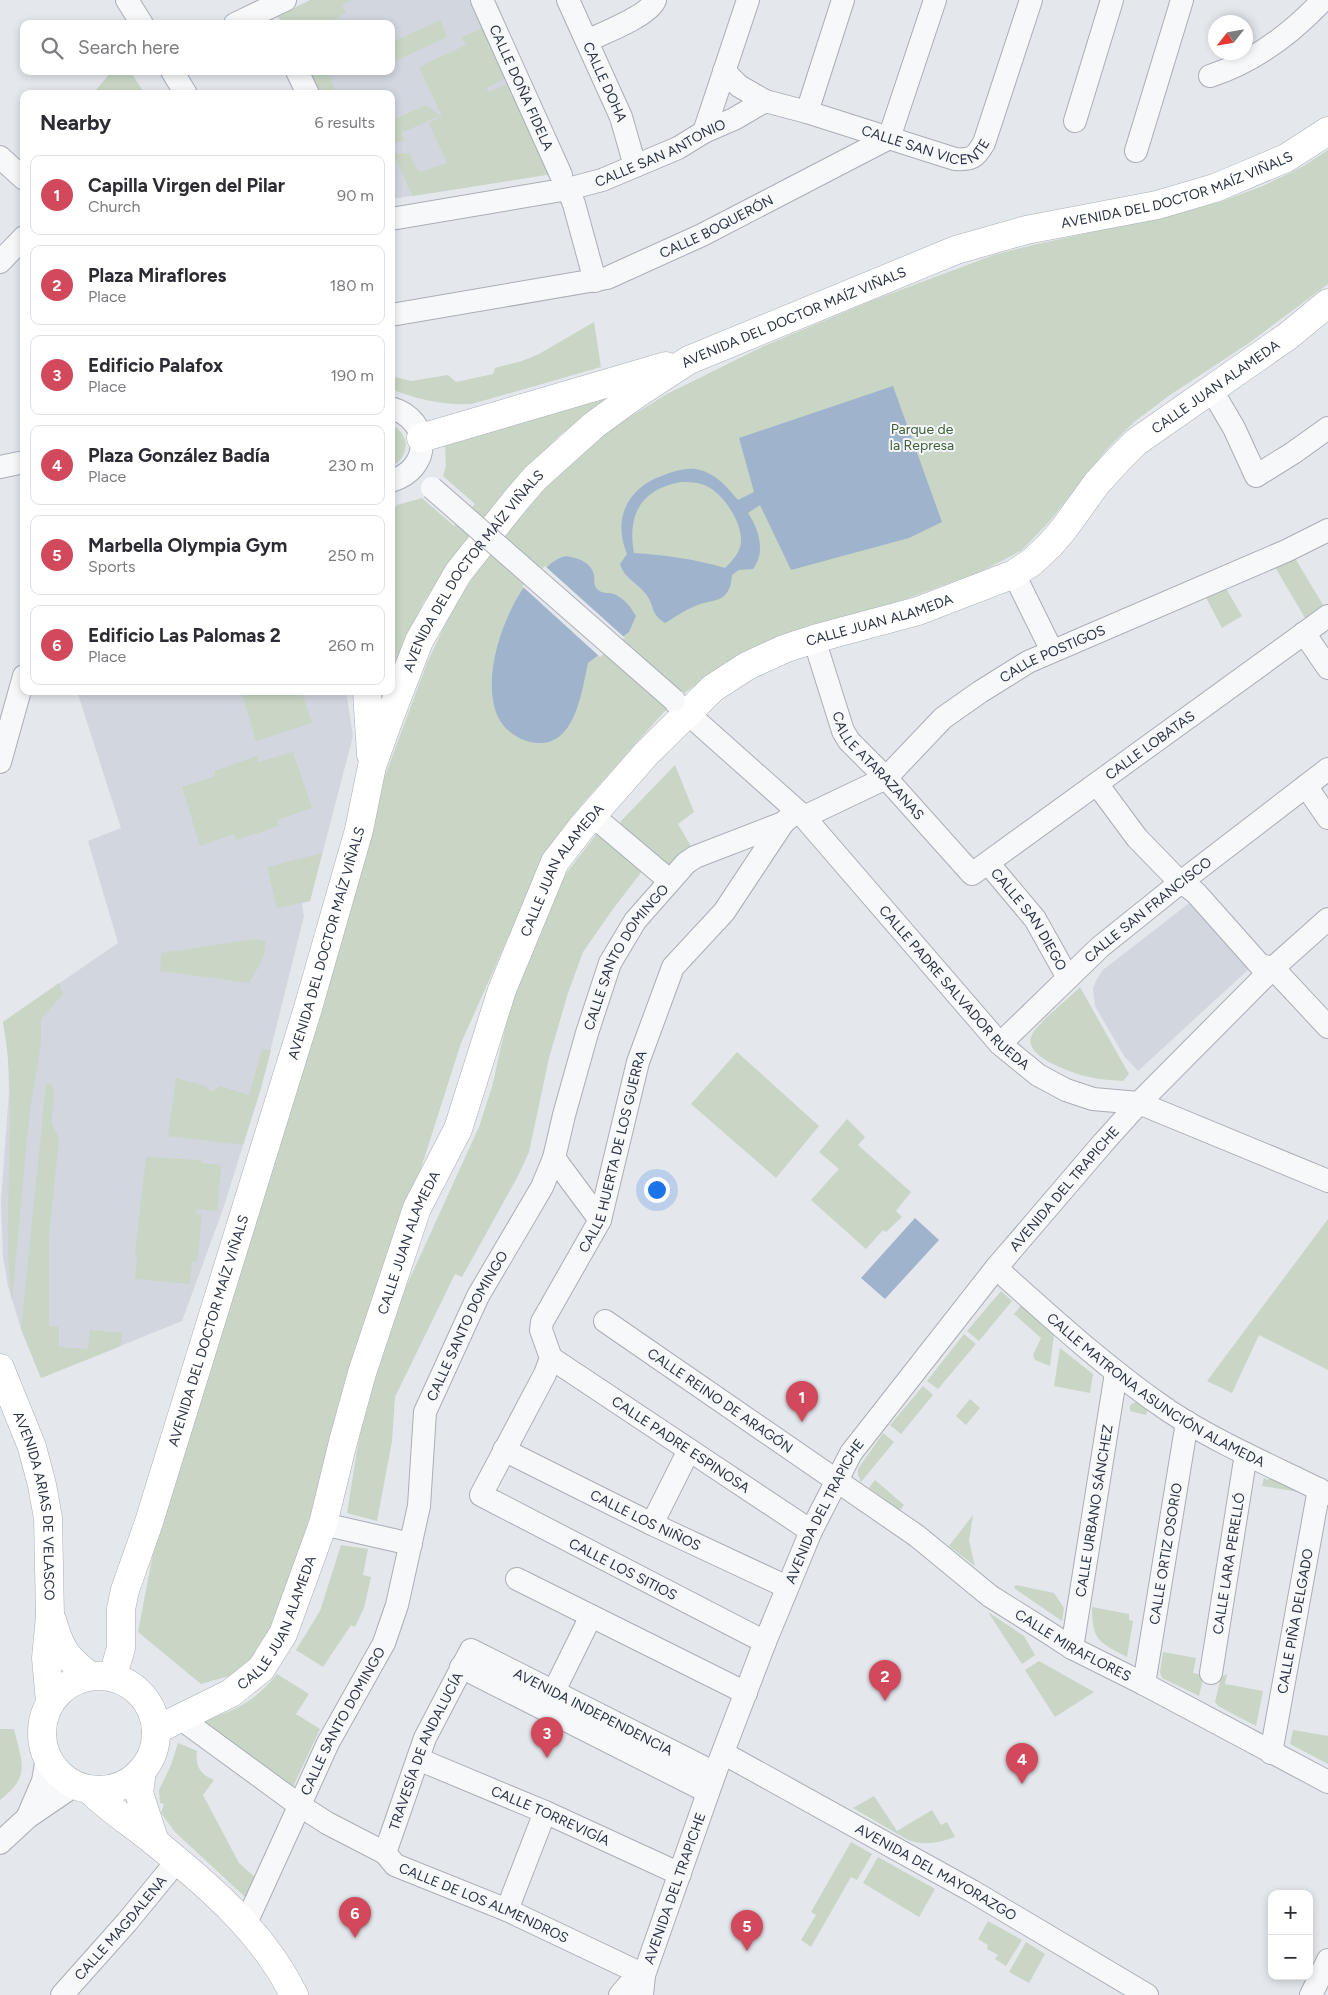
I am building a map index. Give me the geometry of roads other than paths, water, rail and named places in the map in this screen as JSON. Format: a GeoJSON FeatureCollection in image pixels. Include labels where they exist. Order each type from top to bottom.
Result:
{"type":"FeatureCollection","features":[{"type":"Feature","properties":{"kind":"street"},"geometry":{"type":"LineString","coordinates":[[127,0],[140,20]]}},
{"type":"Feature","properties":{"kind":"street","name":"CALLE DOÑA FIDELA"},"geometry":{"type":"LineString","coordinates":[[482,0],[574,204],[594,281]]}},
{"type":"Feature","properties":{"kind":"street","name":"CALLE DOHA"},"geometry":{"type":"LineString","coordinates":[[568,0],[621,117],[635,166]]}},
{"type":"Feature","properties":{"kind":"street"},"geometry":{"type":"LineString","coordinates":[[587,41],[636,17],[653,6],[655,0]]}},
{"type":"Feature","properties":{"kind":"street"},"geometry":{"type":"LineString","coordinates":[[704,132],[748,0]]}},
{"type":"Feature","properties":{"kind":"street"},"geometry":{"type":"LineString","coordinates":[[724,70],[739,86],[765,101],[808,112],[843,0]]}},
{"type":"Feature","properties":{"kind":"street"},"geometry":{"type":"LineString","coordinates":[[889,138],[935,0]]}},
{"type":"Feature","properties":{"kind":"street","name":"CALLE SAN VICENTE"},"geometry":{"type":"LineString","coordinates":[[808,112],[955,158],[969,160],[978,154],[984,144],[1031,0]]}},
{"type":"Feature","properties":{"kind":"street"},"geometry":{"type":"LineString","coordinates":[[1075,121],[1112,0]]}},
{"type":"Feature","properties":{"kind":"street"},"geometry":{"type":"LineString","coordinates":[[1136,151],[1182,0]]}},
{"type":"Feature","properties":{"kind":"street"},"geometry":{"type":"LineString","coordinates":[[1210,76],[1227,71],[1261,52],[1306,18],[1323,0]]}},
{"type":"Feature","properties":{"kind":"street"},"geometry":{"type":"LineString","coordinates":[[244,20],[273,8]]}},
{"type":"Feature","properties":{"kind":"street"},"geometry":{"type":"LineString","coordinates":[[174,75],[184,90]]}},
{"type":"Feature","properties":{"kind":"street"},"geometry":{"type":"LineString","coordinates":[[300,75],[306,90]]}},
{"type":"Feature","properties":{"kind":"street","name":"CALLE SAN ANTONIO"},"geometry":{"type":"LineString","coordinates":[[395,218],[564,182],[602,180],[678,148],[704,132],[734,119],[765,101]]}},
{"type":"Feature","properties":{"kind":"street","name":"AVENIDA DEL DOCTOR MAÍZ VIÑALS"},"geometry":{"type":"LineString","coordinates":[[101,1676],[121,1648],[121,1608],[125,1590],[149,1522],[299,1036],[360,830],[372,766],[404,677],[419,642],[458,573],[472,554],[535,478],[572,444],[638,394],[689,360],[956,250],[1026,230],[1157,205],[1215,188],[1286,158],[1328,131]]}},
{"type":"Feature","properties":{"kind":"street","name":"CALLE BOQUERÓN"},"geometry":{"type":"LineString","coordinates":[[395,314],[607,278],[702,235],[889,138]]}},
{"type":"Feature","properties":{"kind":"street"},"geometry":{"type":"LineString","coordinates":[[0,156],[20,175]]}},
{"type":"Feature","properties":{"kind":"street"},"geometry":{"type":"LineString","coordinates":[[0,262],[20,241]]}},
{"type":"Feature","properties":{"kind":"street","name":"CALLE JUAN ALAMEDA"},"geometry":{"type":"LineString","coordinates":[[168,1724],[231,1693],[261,1669],[283,1634],[323,1524],[342,1442],[362,1374],[417,1208],[458,1129],[502,990],[555,862],[592,815],[646,754],[680,706],[747,666],[776,653],[814,639],[918,611],[1014,574],[1032,562],[1050,545],[1119,458],[1143,437],[1288,336],[1328,303]]}},
{"type":"Feature","properties":{"kind":"street"},"geometry":{"type":"LineString","coordinates":[[422,438],[689,360]]}},
{"type":"Feature","properties":{"kind":"street"},"geometry":{"type":"LineString","coordinates":[[1211,389],[1234,428],[1256,476],[1328,428]]}},
{"type":"Feature","properties":{"kind":"street"},"geometry":{"type":"LineString","coordinates":[[395,409],[403,412],[412,419],[422,438],[422,450],[419,461],[403,478],[395,480]]}},
{"type":"Feature","properties":{"kind":"street"},"geometry":{"type":"LineString","coordinates":[[0,467],[20,463]]}},
{"type":"Feature","properties":{"kind":"street","name":"CALLE PADRE SALVADOR RUEDA"},"geometry":{"type":"LineString","coordinates":[[412,470],[680,706],[795,817],[928,959],[1000,1044],[1038,1075],[1066,1090],[1093,1099],[1139,1103],[1328,1181]]}},
{"type":"Feature","properties":{"kind":"street","name":"CALLE POSTIGOS"},"geometry":{"type":"LineString","coordinates":[[795,817],[886,778],[943,718],[1028,662],[1286,551],[1328,530]]}},
{"type":"Feature","properties":{"kind":"street"},"geometry":{"type":"LineString","coordinates":[[1014,574],[1052,651]]}},
{"type":"Feature","properties":{"kind":"street","name":"CALLE LOBATAS"},"geometry":{"type":"LineString","coordinates":[[980,868],[1328,616]]}},
{"type":"Feature","properties":{"kind":"street"},"geometry":{"type":"LineString","coordinates":[[1304,633],[1328,668]]}},
{"type":"Feature","properties":{"kind":"street","name":"CALLE ATARAZANAS"},"geometry":{"type":"LineString","coordinates":[[814,639],[843,732],[849,741],[980,868]]}},
{"type":"Feature","properties":{"kind":"street"},"geometry":{"type":"LineString","coordinates":[[0,762],[20,690]]}},
{"type":"Feature","properties":{"kind":"street"},"geometry":{"type":"LineString","coordinates":[[367,695],[372,766]]}},
{"type":"Feature","properties":{"kind":"street","name":"CALLE SAN FRANCISCO"},"geometry":{"type":"LineString","coordinates":[[1000,1044],[1100,947],[1181,882],[1328,770]]}},
{"type":"Feature","properties":{"kind":"street"},"geometry":{"type":"LineString","coordinates":[[1097,784],[1137,838],[1174,876],[1196,893],[1260,965],[1273,968],[1328,1027]]}},
{"type":"Feature","properties":{"kind":"street"},"geometry":{"type":"LineString","coordinates":[[1306,786],[1328,818]]}},
{"type":"Feature","properties":{"kind":"street"},"geometry":{"type":"LineString","coordinates":[[592,815],[670,880]]}},
{"type":"Feature","properties":{"kind":"street","name":"CALLE SANTO DOMINGO"},"geometry":{"type":"LineString","coordinates":[[246,1923],[328,1743],[384,1643],[397,1605],[419,1506],[426,1412],[478,1296],[542,1186],[554,1158],[587,1033],[610,963],[635,921],[686,863],[695,857],[795,817]]}},
{"type":"Feature","properties":{"kind":"street","name":"CALLE HUERTA DE LOS GUERRA"},"geometry":{"type":"LineString","coordinates":[[551,1358],[541,1330],[542,1322],[600,1220],[638,1062],[673,967],[724,912],[795,817]]}},
{"type":"Feature","properties":{"kind":"street","name":"CALLE SAN DIEGO"},"geometry":{"type":"LineString","coordinates":[[980,868],[1035,919],[1068,978]]}},
{"type":"Feature","properties":{"kind":"street","name":"AVENIDA DEL TRAPICHE"},"geometry":{"type":"LineString","coordinates":[[643,1985],[680,1874],[765,1642],[811,1531],[851,1453],[996,1268],[1139,1103],[1273,968],[1328,919]]}},
{"type":"Feature","properties":{"kind":"street"},"geometry":{"type":"LineString","coordinates":[[554,1158],[600,1220]]}},
{"type":"Feature","properties":{"kind":"street","name":"CALLE MATRONA ASUNCIÓN ALAMEDA"},"geometry":{"type":"LineString","coordinates":[[996,1268],[1116,1373],[1187,1422],[1323,1492]]}},
{"type":"Feature","properties":{"kind":"street","name":"CALLE REINO DE ARAGÓN"},"geometry":{"type":"LineString","coordinates":[[604,1321],[837,1481]]}},
{"type":"Feature","properties":{"kind":"street"},"geometry":{"type":"LineString","coordinates":[[504,1450],[545,1374],[551,1358]]}},
{"type":"Feature","properties":{"kind":"street","name":"CALLE PADRE ESPINOSA"},"geometry":{"type":"LineString","coordinates":[[551,1358],[811,1531]]}},
{"type":"Feature","properties":{"kind":"street","name":"AVENIDA ARIAS DE VELASCO"},"geometry":{"type":"LineString","coordinates":[[0,1368],[32,1447],[48,1518],[50,1616],[46,1658],[50,1702]]}},
{"type":"Feature","properties":{"kind":"street","name":"CALLE URBANO SÁNCHEZ"},"geometry":{"type":"LineString","coordinates":[[1072,1648],[1116,1373]]}},
{"type":"Feature","properties":{"kind":"street","name":"CALLE ORTIZ OSORIO"},"geometry":{"type":"LineString","coordinates":[[1144,1684],[1187,1422]]}},
{"type":"Feature","properties":{"kind":"street","name":"CALLE LOS SITIOS"},"geometry":{"type":"LineString","coordinates":[[504,1450],[481,1495],[765,1642]]}},
{"type":"Feature","properties":{"kind":"street","name":"CALLE LOS NIÑOS"},"geometry":{"type":"LineString","coordinates":[[504,1450],[652,1524],[787,1588]]}},
{"type":"Feature","properties":{"kind":"street"},"geometry":{"type":"LineString","coordinates":[[652,1524],[689,1450]]}},
{"type":"Feature","properties":{"kind":"street","name":"CALLE LARA PERELLÓ"},"geometry":{"type":"LineString","coordinates":[[1210,1673],[1246,1454]]}},
{"type":"Feature","properties":{"kind":"street","name":"CALLE MIRAFLORES"},"geometry":{"type":"LineString","coordinates":[[837,1481],[917,1536],[990,1596],[1072,1648],[1328,1782]]}},
{"type":"Feature","properties":{"kind":"street","name":"CALLE PIÑA DELGADO"},"geometry":{"type":"LineString","coordinates":[[1271,1753],[1323,1492]]}},
{"type":"Feature","properties":{"kind":"street"},"geometry":{"type":"LineString","coordinates":[[323,1524],[411,1544]]}},
{"type":"Feature","properties":{"kind":"street"},"geometry":{"type":"LineString","coordinates":[[517,1579],[746,1692]]}},
{"type":"Feature","properties":{"kind":"street","name":"AVENIDA ARIAS DE VELASCO"},"geometry":{"type":"LineString","coordinates":[[50,1616],[66,1656],[101,1676]]}},
{"type":"Feature","properties":{"kind":"street"},"geometry":{"type":"LineString","coordinates":[[554,1691],[591,1616]]}},
{"type":"Feature","properties":{"kind":"street","name":"AVENIDA INDEPENDENCIA"},"geometry":{"type":"LineString","coordinates":[[466,1659],[554,1691],[716,1773]]}},
{"type":"Feature","properties":{"kind":"street","name":"AVENIDA INDEPENDENCIA"},"geometry":{"type":"LineString","coordinates":[[466,1659],[716,1773]]}},
{"type":"Feature","properties":{"kind":"street","name":"TRAVESÍA DE ANDALUCÍA"},"geometry":{"type":"LineString","coordinates":[[385,1853],[425,1738],[466,1659]]}},
{"type":"Feature","properties":{"kind":"street"},"geometry":{"type":"LineString","coordinates":[[2,1839],[28,1817],[83,1788],[104,1790],[116,1787],[130,1781],[142,1770],[150,1759],[154,1746],[168,1724],[153,1716],[148,1703],[140,1692],[127,1682],[101,1676],[70,1682],[59,1691],[50,1702],[41,1729],[47,1758],[64,1779],[83,1788],[155,1842],[246,1923],[284,1975],[294,1995]]}},
{"type":"Feature","properties":{"kind":"street","name":"CALLE DE LOS ALMENDROS"},"geometry":{"type":"LineString","coordinates":[[168,1724],[327,1823],[385,1853],[395,1866],[507,1910],[643,1985]]}},
{"type":"Feature","properties":{"kind":"street"},"geometry":{"type":"LineString","coordinates":[[28,1817],[43,1781],[47,1758]]}},
{"type":"Feature","properties":{"kind":"street","name":"CALLE TORREVIGÍA"},"geometry":{"type":"LineString","coordinates":[[418,1759],[545,1812],[680,1874]]}},
{"type":"Feature","properties":{"kind":"street"},"geometry":{"type":"LineString","coordinates":[[142,1770],[139,1793],[155,1842]]}},
{"type":"Feature","properties":{"kind":"street","name":"AVENIDA DEL MAYORAZGO"},"geometry":{"type":"LineString","coordinates":[[716,1773],[972,1891],[1147,1995]]}},
{"type":"Feature","properties":{"kind":"street"},"geometry":{"type":"LineString","coordinates":[[507,1910],[545,1812]]}},
{"type":"Feature","properties":{"kind":"street","name":"CALLE MAGDALENA"},"geometry":{"type":"LineString","coordinates":[[62,1995],[127,1922],[177,1861]]}},
{"type":"Feature","properties":{"kind":"street"},"geometry":{"type":"LineString","coordinates":[[1311,1995],[1328,1960]]}},
{"type":"Feature","properties":{"kind":"street"},"geometry":{"type":"LineString","coordinates":[[620,1995],[633,1980],[643,1985]]}},
{"type":"Feature","properties":{"kind":"water"},"geometry":{"type":"Polygon","coordinates":[[[893,386],[942,522],[909,538],[791,570],[760,505],[748,513],[758,533],[760,548],[757,562],[753,569],[739,570],[732,575],[728,592],[724,596],[689,609],[665,623],[655,614],[645,592],[625,574],[620,564],[627,554],[621,528],[626,506],[641,487],[651,480],[672,472],[687,469],[695,469],[714,476],[738,500],[754,492],[739,438],[893,386]],[[681,482],[656,491],[640,506],[635,516],[633,527],[634,553],[680,558],[725,568],[739,550],[741,542],[735,517],[718,494],[711,489],[699,483],[681,482]]]}},
{"type":"Feature","properties":{"kind":"water"},"geometry":{"type":"Polygon","coordinates":[[[566,556],[579,559],[587,564],[594,575],[596,588],[621,598],[636,616],[629,632],[588,663],[578,705],[565,731],[555,739],[543,743],[527,741],[518,738],[510,732],[498,717],[493,702],[492,685],[496,650],[508,615],[524,587],[552,563],[566,556]]]}},
{"type":"Feature","properties":{"kind":"water"},"geometry":{"type":"Polygon","coordinates":[[[915,1218],[939,1240],[885,1299],[861,1278],[915,1218]]]}},
{"type":"Feature","properties":{"kind":"place","name":"Capilla Virgen del Pilar"},"geometry":{"type":"Point","coordinates":[802,1422]}},
{"type":"Feature","properties":{"kind":"place","name":"Plaza Miraflores"},"geometry":{"type":"Point","coordinates":[885,1701]}},
{"type":"Feature","properties":{"kind":"place","name":"Edificio Palafox"},"geometry":{"type":"Point","coordinates":[547,1758]}},
{"type":"Feature","properties":{"kind":"place","name":"Plaza González Badía"},"geometry":{"type":"Point","coordinates":[1022,1784]}},
{"type":"Feature","properties":{"kind":"place","name":"Edificio Las Palomas 2"},"geometry":{"type":"Point","coordinates":[355,1938]}},
{"type":"Feature","properties":{"kind":"place","name":"Marbella Olympia Gym"},"geometry":{"type":"Point","coordinates":[747,1951]}},
{"type":"Feature","properties":{"kind":"park label","name":"Parque de la Represa"},"geometry":{"type":"Point","coordinates":[922,438]}}]}
